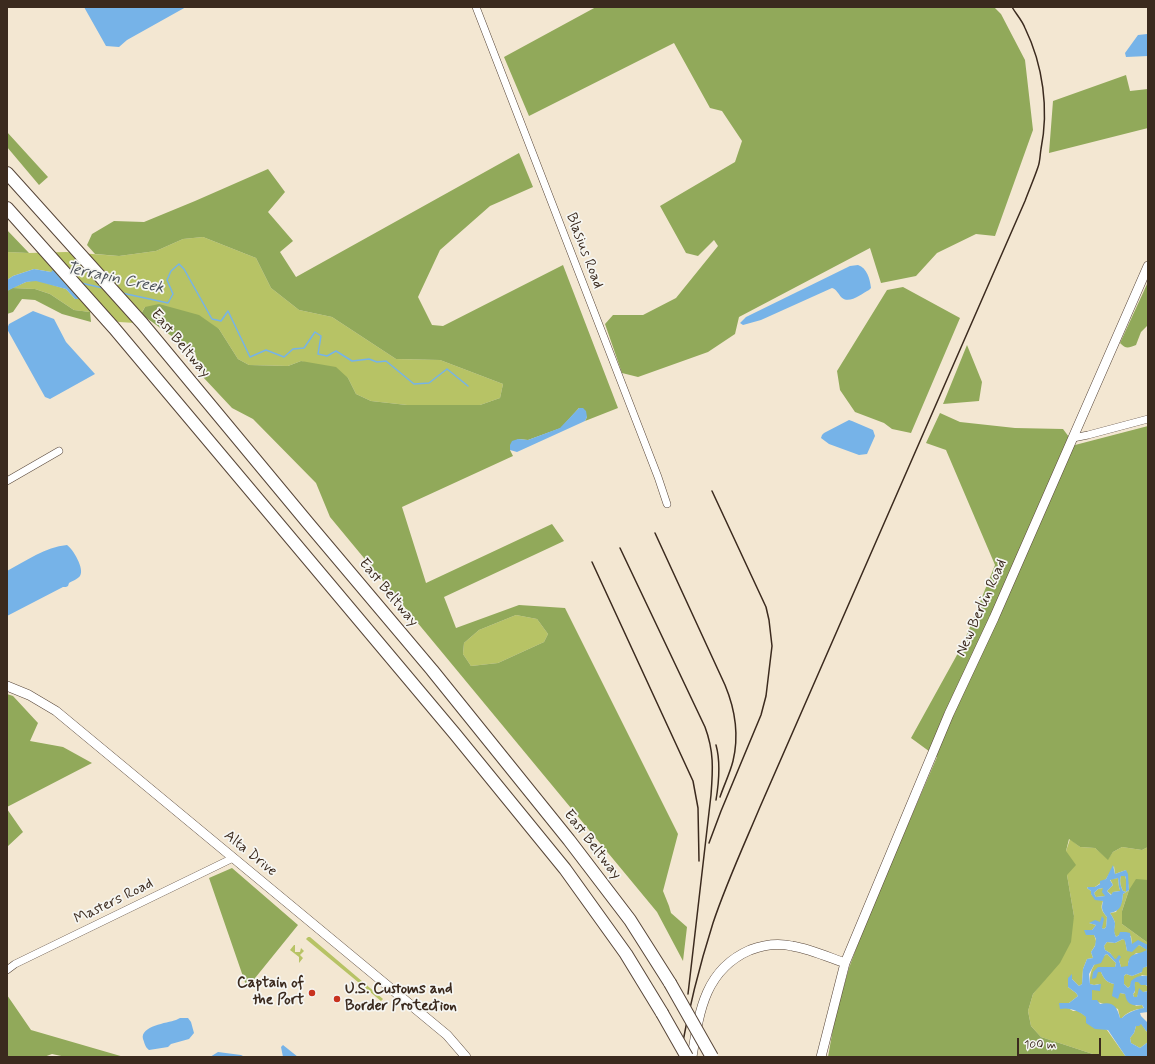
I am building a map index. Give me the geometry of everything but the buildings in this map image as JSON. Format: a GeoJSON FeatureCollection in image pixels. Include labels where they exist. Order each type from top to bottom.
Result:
{"type":"FeatureCollection","features":[{"type":"Feature","properties":{"kind":"highway","name":"East Beltway"},"geometry":{"type":"LineString","coordinates":[[7,173],[142,323],[432,670],[569,840],[630,920],[670,983],[712,1057]]}},
{"type":"Feature","properties":{"kind":"highway"},"geometry":{"type":"LineString","coordinates":[[7,208],[114,328],[455,734],[565,869],[626,954],[687,1057]]}},
{"type":"Feature","properties":{"kind":"street","name":"Blasius Road"},"geometry":{"type":"LineString","coordinates":[[476,7],[658,477],[667,504]]}},
{"type":"Feature","properties":{"kind":"street","name":"New Berlin Road"},"geometry":{"type":"LineString","coordinates":[[821,1057],[845,963],[949,714],[994,618],[1148,266]]}},
{"type":"Feature","properties":{"kind":"street"},"geometry":{"type":"LineString","coordinates":[[1072,438],[1148,419]]}},
{"type":"Feature","properties":{"kind":"street"},"geometry":{"type":"LineString","coordinates":[[7,481],[59,451]]}},
{"type":"Feature","properties":{"kind":"street","name":"Alta Drive"},"geometry":{"type":"LineString","coordinates":[[7,686],[29,695],[56,711],[447,1035],[466,1057]]}},
{"type":"Feature","properties":{"kind":"street","name":"Masters Road"},"geometry":{"type":"LineString","coordinates":[[7,970],[15,964],[232,858]]}},
{"type":"Feature","properties":{"kind":"street"},"geometry":{"type":"LineString","coordinates":[[692,1057],[701,1008],[711,984],[730,962],[742,954],[756,948],[783,945],[801,948],[845,963]]}},
{"type":"Feature","properties":{"kind":"green space"},"geometry":{"type":"Polygon","coordinates":[[[596,7],[994,7],[1001,14],[1025,60],[1033,130],[995,236],[976,234],[937,253],[916,276],[881,283],[870,248],[739,317],[735,334],[708,352],[638,377],[622,373],[605,324],[613,315],[643,315],[676,298],[718,246],[714,240],[698,256],[686,253],[660,206],[735,162],[742,141],[722,111],[710,108],[674,43],[529,116],[504,57],[596,7]]]}},
{"type":"Feature","properties":{"kind":"green space"},"geometry":{"type":"Polygon","coordinates":[[[1126,75],[1130,91],[1148,89],[1148,128],[1049,153],[1053,101],[1126,75]]]}},
{"type":"Feature","properties":{"kind":"green space"},"geometry":{"type":"Polygon","coordinates":[[[7,132],[48,177],[39,185],[7,147],[7,132]]]}},
{"type":"Feature","properties":{"kind":"green space"},"geometry":{"type":"Polygon","coordinates":[[[519,153],[533,187],[490,206],[440,250],[418,297],[432,325],[443,326],[563,265],[618,408],[585,421],[587,417],[579,408],[561,428],[528,440],[518,439],[510,450],[513,456],[402,507],[426,583],[552,524],[564,541],[444,597],[456,628],[519,605],[565,608],[678,834],[663,891],[671,913],[687,927],[683,961],[657,912],[330,517],[316,483],[253,419],[232,408],[203,377],[195,353],[141,314],[145,307],[159,304],[199,315],[219,329],[238,359],[249,365],[288,366],[301,361],[336,367],[348,378],[356,394],[371,401],[407,405],[480,405],[500,398],[503,384],[440,360],[396,359],[332,317],[299,310],[271,288],[256,258],[203,237],[183,239],[156,251],[119,256],[95,254],[87,245],[92,234],[114,221],[144,222],[268,169],[285,192],[268,212],[293,241],[280,252],[296,277],[519,153]],[[516,615],[479,630],[464,643],[463,654],[471,666],[498,663],[544,642],[548,634],[537,619],[516,615]]]}},
{"type":"Feature","properties":{"kind":"green space"},"geometry":{"type":"Polygon","coordinates":[[[7,230],[29,253],[7,252],[7,230]]]}},
{"type":"Feature","properties":{"kind":"green space"},"geometry":{"type":"Polygon","coordinates":[[[203,237],[256,258],[271,288],[299,310],[332,317],[396,359],[440,360],[503,384],[500,398],[480,405],[407,405],[371,401],[356,394],[348,378],[301,361],[288,366],[249,365],[238,359],[219,329],[145,307],[135,323],[119,322],[90,312],[74,310],[50,294],[35,289],[12,288],[26,282],[36,280],[66,289],[75,299],[78,299],[51,272],[34,269],[13,276],[7,280],[7,252],[66,252],[119,256],[156,251],[183,239],[203,237]]]}},
{"type":"Feature","properties":{"kind":"green space"},"geometry":{"type":"Polygon","coordinates":[[[1148,282],[1148,327],[1147,326],[1141,332],[1136,345],[1126,347],[1120,343],[1148,282]]]}},
{"type":"Feature","properties":{"kind":"green space"},"geometry":{"type":"Polygon","coordinates":[[[903,287],[960,318],[911,433],[892,429],[884,423],[855,412],[840,390],[837,371],[887,290],[903,287]]]}},
{"type":"Feature","properties":{"kind":"green space"},"geometry":{"type":"Polygon","coordinates":[[[12,288],[35,289],[50,294],[74,310],[90,312],[91,322],[62,314],[35,300],[22,299],[13,312],[7,314],[7,291],[12,288]]]}},
{"type":"Feature","properties":{"kind":"green space"},"geometry":{"type":"Polygon","coordinates":[[[967,345],[982,382],[979,401],[943,404],[967,345]]]}},
{"type":"Feature","properties":{"kind":"green space"},"geometry":{"type":"Polygon","coordinates":[[[940,413],[960,422],[1015,428],[1063,429],[1075,445],[1148,426],[1148,847],[1142,850],[1122,847],[1113,852],[1108,860],[1095,848],[1080,847],[1069,839],[1066,851],[1076,865],[1067,875],[1074,916],[1071,942],[1060,963],[1033,994],[1028,1011],[1031,1026],[1041,1037],[1102,1057],[828,1057],[835,1017],[849,968],[867,919],[937,757],[911,738],[963,644],[995,565],[946,450],[926,443],[940,413]]]}},
{"type":"Feature","properties":{"kind":"green space"},"geometry":{"type":"Polygon","coordinates":[[[516,615],[537,619],[548,634],[544,642],[498,663],[471,666],[463,654],[464,643],[479,630],[516,615]]]}},
{"type":"Feature","properties":{"kind":"green space"},"geometry":{"type":"Polygon","coordinates":[[[7,694],[13,696],[38,723],[30,741],[63,747],[92,763],[7,807],[7,694]]]}},
{"type":"Feature","properties":{"kind":"green space"},"geometry":{"type":"Polygon","coordinates":[[[7,809],[23,832],[7,847],[7,809]]]}},
{"type":"Feature","properties":{"kind":"green space"},"geometry":{"type":"Polygon","coordinates":[[[1070,839],[1080,847],[1095,848],[1108,859],[1113,852],[1122,847],[1142,850],[1148,847],[1148,880],[1129,890],[1126,870],[1115,874],[1114,866],[1106,879],[1095,887],[1087,888],[1091,891],[1091,894],[1103,901],[1102,909],[1107,917],[1106,927],[1104,929],[1102,928],[1100,922],[1089,923],[1096,925],[1092,930],[1096,941],[1091,952],[1093,958],[1087,959],[1083,969],[1082,984],[1079,986],[1072,979],[1068,987],[1078,996],[1069,1003],[1060,1003],[1073,1011],[1078,1011],[1107,1030],[1126,1057],[1102,1057],[1041,1037],[1031,1026],[1028,1011],[1033,994],[1045,979],[1074,916],[1067,875],[1066,851],[1070,839]]]}},
{"type":"Feature","properties":{"kind":"green space"},"geometry":{"type":"Polygon","coordinates":[[[232,868],[298,925],[247,988],[209,878],[232,868]]]}},
{"type":"Feature","properties":{"kind":"green space"},"geometry":{"type":"Polygon","coordinates":[[[1121,876],[1125,876],[1126,879],[1126,892],[1123,891],[1121,886],[1121,876]]]}},
{"type":"Feature","properties":{"kind":"green space"},"geometry":{"type":"Polygon","coordinates":[[[1118,878],[1120,891],[1113,892],[1112,895],[1107,891],[1113,885],[1110,879],[1118,878]]]}},
{"type":"Feature","properties":{"kind":"green space"},"geometry":{"type":"Polygon","coordinates":[[[1136,879],[1148,880],[1148,943],[1122,924],[1122,911],[1129,890],[1136,879]]]}},
{"type":"Feature","properties":{"kind":"green space"},"geometry":{"type":"Polygon","coordinates":[[[1103,888],[1105,896],[1096,897],[1094,893],[1098,889],[1103,888]]]}},
{"type":"Feature","properties":{"kind":"green space"},"geometry":{"type":"Polygon","coordinates":[[[1129,890],[1122,911],[1122,924],[1148,943],[1148,945],[1132,944],[1131,936],[1119,935],[1116,937],[1114,930],[1114,919],[1110,913],[1116,912],[1122,901],[1123,894],[1129,890]]]}},
{"type":"Feature","properties":{"kind":"green space"},"geometry":{"type":"Polygon","coordinates":[[[310,937],[383,999],[381,1001],[307,940],[306,939],[310,937]]]}},
{"type":"Feature","properties":{"kind":"green space"},"geometry":{"type":"Polygon","coordinates":[[[1123,939],[1125,940],[1127,951],[1139,945],[1148,950],[1142,953],[1136,953],[1128,962],[1129,967],[1121,967],[1119,960],[1115,960],[1110,953],[1105,950],[1104,946],[1107,942],[1115,943],[1123,939]]]}},
{"type":"Feature","properties":{"kind":"green space"},"geometry":{"type":"Polygon","coordinates":[[[294,945],[295,952],[300,952],[301,948],[304,951],[300,955],[303,958],[299,963],[299,957],[290,950],[294,945]]]}},
{"type":"Feature","properties":{"kind":"green space"},"geometry":{"type":"Polygon","coordinates":[[[1107,954],[1116,963],[1115,967],[1109,967],[1098,972],[1101,972],[1106,980],[1114,984],[1120,993],[1125,994],[1136,1006],[1142,1005],[1144,1009],[1132,1011],[1120,1018],[1118,1009],[1092,1000],[1092,990],[1094,990],[1099,984],[1090,984],[1092,970],[1096,963],[1107,954]]]}},
{"type":"Feature","properties":{"kind":"green space"},"geometry":{"type":"Polygon","coordinates":[[[1148,966],[1148,976],[1142,975],[1128,988],[1124,984],[1124,976],[1126,974],[1132,976],[1142,972],[1142,968],[1148,966]]]}},
{"type":"Feature","properties":{"kind":"green space"},"geometry":{"type":"Polygon","coordinates":[[[1134,982],[1145,984],[1148,987],[1148,991],[1141,992],[1137,997],[1134,997],[1134,982]]]}},
{"type":"Feature","properties":{"kind":"green space"},"geometry":{"type":"Polygon","coordinates":[[[7,995],[31,1030],[124,1057],[66,1057],[52,1054],[44,1057],[7,1057],[7,995]]]}},
{"type":"Feature","properties":{"kind":"green space"},"geometry":{"type":"Polygon","coordinates":[[[1141,1023],[1148,1032],[1148,1042],[1140,1048],[1131,1043],[1130,1038],[1134,1033],[1136,1026],[1141,1023]]]}},
{"type":"Feature","properties":{"kind":"water"},"geometry":{"type":"Polygon","coordinates":[[[84,7],[186,7],[127,40],[119,47],[106,46],[84,7]]]}},
{"type":"Feature","properties":{"kind":"water"},"geometry":{"type":"Polygon","coordinates":[[[1147,34],[1148,56],[1126,57],[1125,53],[1138,35],[1147,34]]]}},
{"type":"Feature","properties":{"kind":"water"},"geometry":{"type":"Polygon","coordinates":[[[858,265],[866,271],[871,288],[855,298],[848,300],[844,299],[836,290],[832,288],[761,320],[743,325],[740,323],[746,317],[850,266],[858,265]]]}},
{"type":"Feature","properties":{"kind":"water"},"geometry":{"type":"Polygon","coordinates":[[[34,269],[51,272],[53,270],[79,299],[75,299],[66,289],[36,281],[26,282],[7,291],[7,280],[13,276],[34,269]]]}},
{"type":"Feature","properties":{"kind":"water"},"geometry":{"type":"Polygon","coordinates":[[[33,311],[54,319],[66,342],[95,374],[50,399],[45,397],[7,329],[9,324],[33,311]]]}},
{"type":"Feature","properties":{"kind":"water"},"geometry":{"type":"Polygon","coordinates":[[[579,408],[583,408],[586,411],[587,417],[585,421],[517,452],[510,450],[512,441],[518,439],[528,440],[560,428],[579,408]]]}},
{"type":"Feature","properties":{"kind":"water"},"geometry":{"type":"Polygon","coordinates":[[[849,420],[873,430],[875,436],[867,454],[859,455],[829,444],[821,438],[824,433],[849,420]]]}},
{"type":"Feature","properties":{"kind":"water"},"geometry":{"type":"Polygon","coordinates":[[[67,545],[80,564],[80,576],[69,583],[68,586],[63,587],[7,616],[7,571],[43,551],[67,545]]]}},
{"type":"Feature","properties":{"kind":"water"},"geometry":{"type":"Polygon","coordinates":[[[1113,865],[1115,874],[1126,870],[1128,874],[1129,890],[1126,892],[1123,894],[1119,909],[1110,913],[1115,923],[1114,931],[1116,937],[1120,932],[1130,933],[1132,944],[1138,940],[1148,945],[1148,966],[1143,968],[1142,972],[1132,976],[1126,974],[1124,976],[1124,984],[1128,988],[1131,981],[1135,978],[1148,976],[1148,987],[1135,982],[1135,990],[1133,994],[1134,997],[1137,997],[1139,988],[1143,992],[1148,991],[1148,1012],[1140,1013],[1148,1023],[1148,1032],[1141,1024],[1136,1026],[1134,1033],[1130,1038],[1131,1043],[1140,1048],[1148,1042],[1148,1057],[1126,1057],[1108,1030],[1095,1029],[1086,1023],[1086,1017],[1077,1011],[1071,1009],[1060,1009],[1059,1003],[1069,1003],[1078,996],[1068,987],[1068,978],[1072,974],[1072,979],[1079,986],[1082,984],[1083,969],[1087,959],[1093,958],[1091,952],[1095,946],[1096,939],[1094,935],[1086,935],[1084,930],[1092,930],[1096,925],[1089,923],[1095,920],[1100,922],[1102,916],[1104,919],[1102,928],[1104,929],[1106,927],[1107,917],[1102,910],[1103,901],[1095,900],[1091,894],[1091,891],[1087,888],[1095,887],[1100,884],[1100,881],[1106,879],[1113,865]],[[1121,876],[1120,882],[1123,891],[1126,892],[1126,879],[1125,876],[1121,876]],[[1118,878],[1110,880],[1113,885],[1107,891],[1111,895],[1113,892],[1120,890],[1118,878]],[[1103,888],[1098,889],[1094,893],[1096,897],[1105,896],[1102,892],[1103,888]],[[1123,939],[1115,943],[1107,942],[1104,946],[1105,950],[1115,959],[1119,955],[1121,957],[1119,960],[1121,967],[1128,966],[1128,961],[1132,956],[1147,950],[1139,945],[1132,952],[1127,951],[1125,941],[1123,939]],[[1107,954],[1101,963],[1094,965],[1089,974],[1090,984],[1101,984],[1100,991],[1092,990],[1092,1000],[1097,1000],[1100,1004],[1108,1003],[1114,1005],[1120,1018],[1138,1009],[1144,1008],[1142,1005],[1130,1004],[1125,994],[1120,993],[1118,999],[1112,996],[1114,984],[1106,980],[1101,972],[1098,972],[1096,978],[1092,979],[1093,972],[1098,967],[1115,967],[1116,963],[1107,954]]]}},
{"type":"Feature","properties":{"kind":"water"},"geometry":{"type":"Polygon","coordinates":[[[180,1018],[188,1018],[191,1022],[194,1033],[189,1039],[171,1044],[168,1047],[148,1049],[143,1039],[143,1035],[146,1031],[155,1026],[180,1018]]]}},
{"type":"Feature","properties":{"kind":"water"},"geometry":{"type":"Polygon","coordinates":[[[283,1045],[298,1057],[283,1057],[281,1047],[283,1045]]]}},
{"type":"Feature","properties":{"kind":"water"},"geometry":{"type":"Polygon","coordinates":[[[218,1052],[241,1055],[245,1057],[210,1057],[218,1052]]]}},
{"type":"Feature","properties":{"kind":"waterway","name":"Terrapin Creek"},"geometry":{"type":"LineString","coordinates":[[122,293],[168,303],[173,294],[167,280],[171,271],[179,264],[184,269],[212,319],[221,321],[228,311],[250,357],[266,350],[284,357],[293,349],[304,348],[315,332],[321,336],[318,354],[327,356],[336,351],[352,361],[369,359],[377,362],[386,361],[414,384],[429,383],[447,369],[468,386]]}},
{"type":"Feature","properties":{"kind":"waterway","name":"Terrapin Creek"},"geometry":{"type":"LineString","coordinates":[[81,283],[103,288]]}},
{"type":"Feature","properties":{"kind":"railway"},"geometry":{"type":"LineString","coordinates":[[680,1057],[690,1006],[703,956],[729,879],[1025,201],[1039,165],[1044,118],[1043,87],[1031,42],[1022,22],[1012,7]]}},
{"type":"Feature","properties":{"kind":"railway"},"geometry":{"type":"LineString","coordinates":[[709,843],[761,715],[766,696],[772,646],[766,607],[712,491]]}},
{"type":"Feature","properties":{"kind":"railway"},"geometry":{"type":"LineString","coordinates":[[655,533],[725,685],[734,713],[736,732],[735,752],[732,766],[720,797]]}},
{"type":"Feature","properties":{"kind":"railway"},"geometry":{"type":"LineString","coordinates":[[620,548],[705,727],[710,744],[712,768],[711,795],[688,994]]}},
{"type":"Feature","properties":{"kind":"railway"},"geometry":{"type":"LineString","coordinates":[[592,562],[693,781],[698,808],[699,861]]}},
{"type":"Feature","properties":{"kind":"railway"},"geometry":{"type":"LineString","coordinates":[[716,745],[719,759],[719,772],[716,800]]}},
{"type":"Feature","properties":{"kind":"place","name":"Captain of the Port"},"geometry":{"type":"Point","coordinates":[312,993]}},
{"type":"Feature","properties":{"kind":"place","name":"U.S. Customs and Border Protection"},"geometry":{"type":"Point","coordinates":[337,999]}}]}
